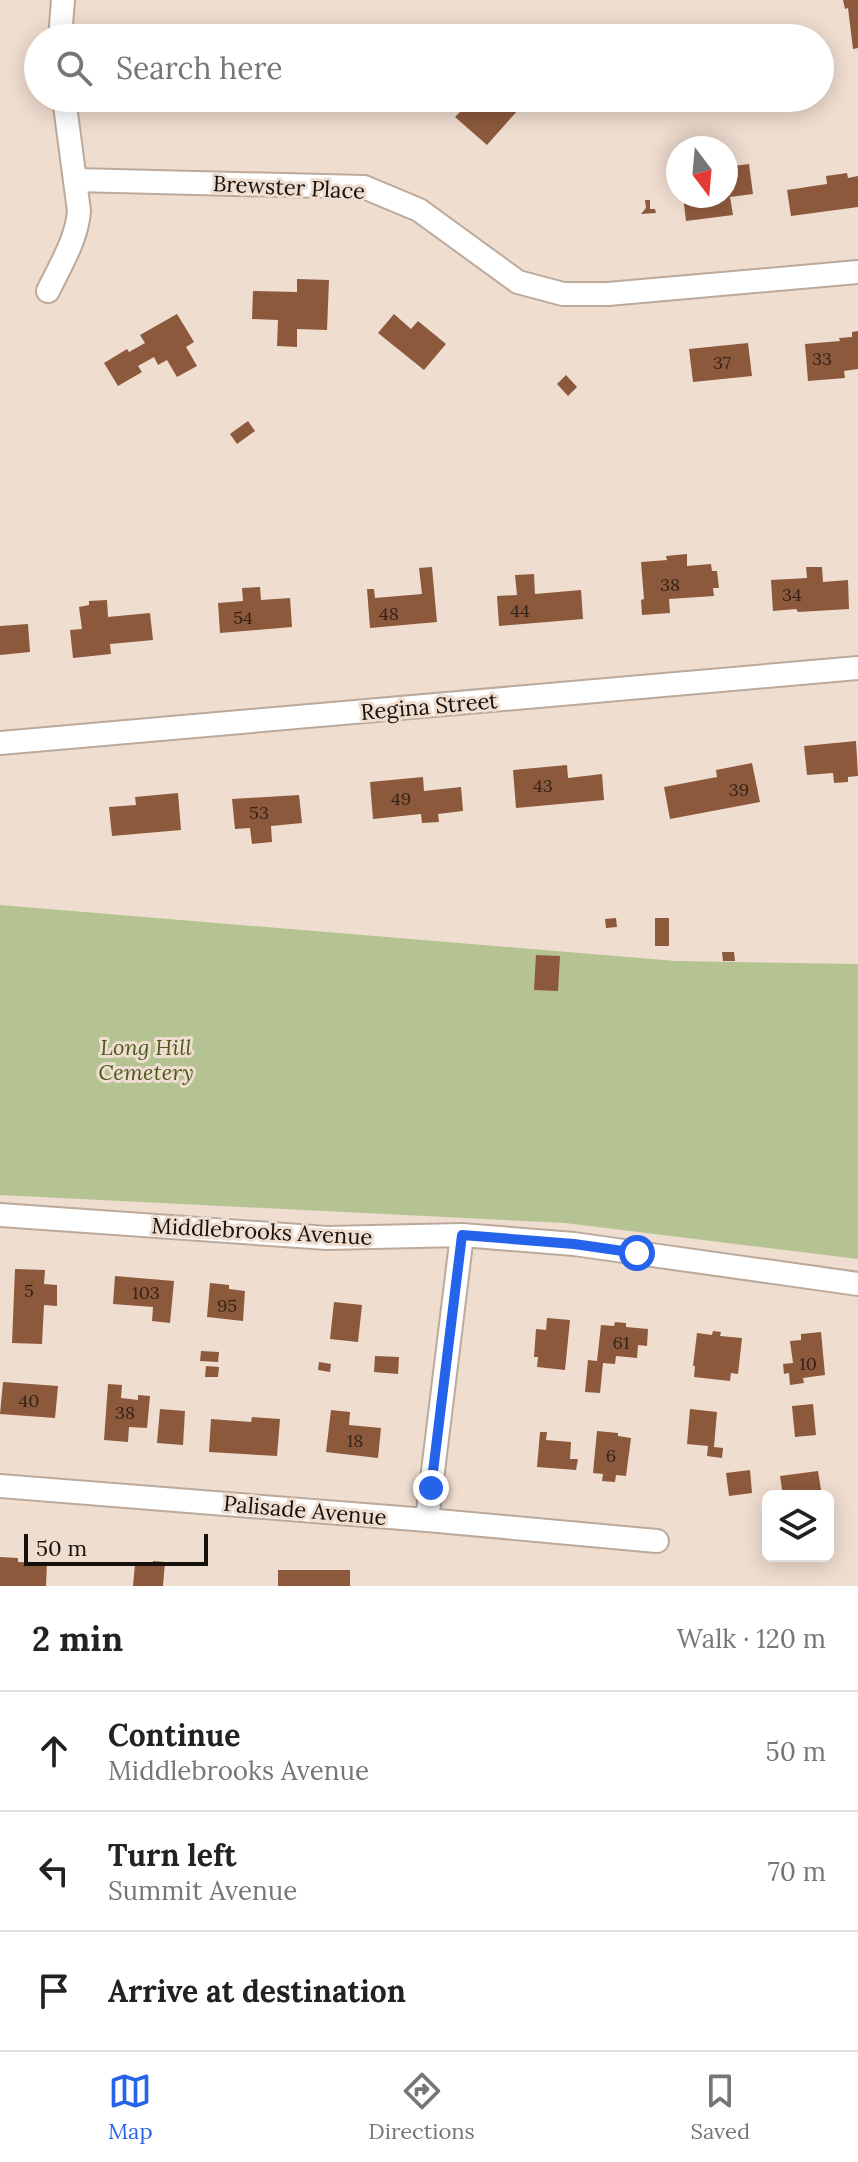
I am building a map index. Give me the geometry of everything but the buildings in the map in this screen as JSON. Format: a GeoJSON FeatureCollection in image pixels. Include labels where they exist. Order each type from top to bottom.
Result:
{"type":"FeatureCollection","features":[{"type":"Feature","properties":{"kind":"street"},"geometry":{"type":"LineString","coordinates":[[61,24],[63,0]]}},
{"type":"Feature","properties":{"kind":"street"},"geometry":{"type":"LineString","coordinates":[[48,291],[78,222],[66,112]]}},
{"type":"Feature","properties":{"kind":"street","name":"Brewster Place"},"geometry":{"type":"LineString","coordinates":[[75,180],[364,187],[419,210],[518,282],[563,294],[608,294],[858,272]]}},
{"type":"Feature","properties":{"kind":"street","name":"Regina Street"},"geometry":{"type":"LineString","coordinates":[[0,743],[858,668]]}},
{"type":"Feature","properties":{"kind":"street","name":"Middlebrooks Avenue"},"geometry":{"type":"LineString","coordinates":[[0,1215],[327,1238],[462,1235],[574,1244],[858,1288]]}},
{"type":"Feature","properties":{"kind":"street"},"geometry":{"type":"LineString","coordinates":[[427,1520],[462,1235]]}},
{"type":"Feature","properties":{"kind":"street","name":"Palisade Avenue"},"geometry":{"type":"LineString","coordinates":[[0,1486],[657,1541]]}},
{"type":"Feature","properties":{"kind":"green space","name":"Long Hill Cemetery"},"geometry":{"type":"Polygon","coordinates":[[[0,905],[676,961],[858,964],[858,1259],[565,1223],[0,1195],[0,905]]]}},
{"type":"Feature","properties":{"kind":"route"},"geometry":{"type":"LineString","coordinates":[[431,1488],[462,1235],[574,1244],[637,1253]]}}]}
